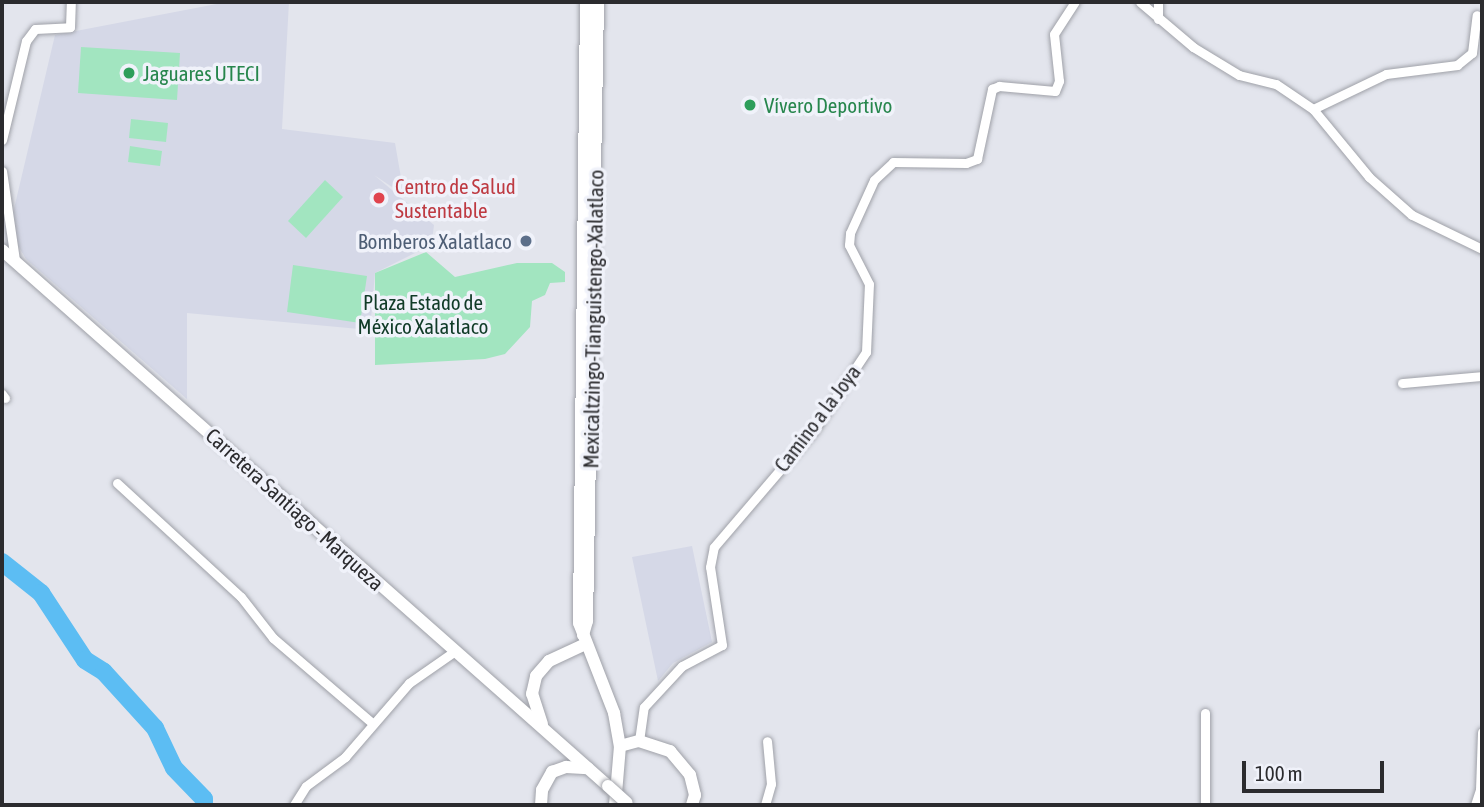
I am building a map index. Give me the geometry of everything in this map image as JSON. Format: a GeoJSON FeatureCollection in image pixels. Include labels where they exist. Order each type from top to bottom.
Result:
{"type":"FeatureCollection","features":[{"type":"Feature","properties":{"kind":"main road","name":"Mexicaltzingo-Tianguistengo-Xalatlaco"},"geometry":{"type":"LineString","coordinates":[[586,2],[578,496],[579,623],[614,713],[620,746],[624,804]]}},
{"type":"Feature","properties":{"kind":"main road","name":"Mexicaltzingo-Tianguistengo-Xalatlaco"},"geometry":{"type":"LineString","coordinates":[[584,640],[587,621],[598,2]]}},
{"type":"Feature","properties":{"kind":"main road","name":"Carretera Santiago - Marqueza"},"geometry":{"type":"LineString","coordinates":[[2,250],[588,768],[624,804]]}},
{"type":"Feature","properties":{"kind":"main road"},"geometry":{"type":"LineString","coordinates":[[545,731],[532,694],[536,676],[549,661],[584,640]]}},
{"type":"Feature","properties":{"kind":"main road"},"geometry":{"type":"LineString","coordinates":[[620,746],[639,741],[658,745],[685,765],[694,786],[692,805]]}},
{"type":"Feature","properties":{"kind":"main road"},"geometry":{"type":"LineString","coordinates":[[541,805],[552,772],[566,767],[588,768]]}},
{"type":"Feature","properties":{"kind":"street"},"geometry":{"type":"LineString","coordinates":[[2,140],[26,41],[35,29],[70,27],[71,2]]}},
{"type":"Feature","properties":{"kind":"street","name":"Camino a la Joya"},"geometry":{"type":"LineString","coordinates":[[639,741],[644,707],[682,666],[722,645],[710,567],[714,547],[814,430],[866,352],[869,284],[849,245],[850,233],[874,180],[892,162],[966,163],[977,159],[987,128],[990,99],[999,86],[1055,92],[1059,81],[1054,34],[1075,2]]}},
{"type":"Feature","properties":{"kind":"street"},"geometry":{"type":"LineString","coordinates":[[1140,2],[1193,47],[1239,75],[1276,84],[1313,109],[1369,177],[1412,215],[1482,249]]}},
{"type":"Feature","properties":{"kind":"street"},"geometry":{"type":"LineString","coordinates":[[1158,2],[1158,19]]}},
{"type":"Feature","properties":{"kind":"street"},"geometry":{"type":"LineString","coordinates":[[1313,109],[1385,74],[1457,65],[1472,54],[1477,15]]}},
{"type":"Feature","properties":{"kind":"street"},"geometry":{"type":"LineString","coordinates":[[2,171],[15,262]]}},
{"type":"Feature","properties":{"kind":"street"},"geometry":{"type":"LineString","coordinates":[[1402,383],[1482,376]]}},
{"type":"Feature","properties":{"kind":"street"},"geometry":{"type":"LineString","coordinates":[[117,483],[241,597],[305,668],[372,723]]}},
{"type":"Feature","properties":{"kind":"street"},"geometry":{"type":"LineString","coordinates":[[294,805],[306,786],[345,757],[408,683],[455,651]]}},
{"type":"Feature","properties":{"kind":"street"},"geometry":{"type":"LineString","coordinates":[[1205,713],[1205,805]]}},
{"type":"Feature","properties":{"kind":"street"},"geometry":{"type":"LineString","coordinates":[[1475,805],[1481,790],[1482,732]]}},
{"type":"Feature","properties":{"kind":"street"},"geometry":{"type":"LineString","coordinates":[[765,805],[771,784],[767,741]]}},
{"type":"Feature","properties":{"kind":"shaded area"},"geometry":{"type":"Polygon","coordinates":[[[227,2],[289,2],[282,129],[395,143],[404,195],[374,175],[434,225],[432,241],[425,248],[375,273],[370,330],[187,313],[187,399],[26,259],[9,230],[55,35],[227,2]]]}},
{"type":"Feature","properties":{"kind":"shaded area"},"geometry":{"type":"Polygon","coordinates":[[[692,546],[712,642],[673,663],[658,681],[632,557],[692,546]]]}},
{"type":"Feature","properties":{"kind":"green space","name":"Jaguares UTECI"},"geometry":{"type":"Polygon","coordinates":[[[81,47],[180,53],[177,100],[78,93],[81,47]]]}},
{"type":"Feature","properties":{"kind":"green space"},"geometry":{"type":"Polygon","coordinates":[[[131,119],[168,123],[166,142],[129,138],[131,119]]]}},
{"type":"Feature","properties":{"kind":"green space"},"geometry":{"type":"Polygon","coordinates":[[[130,146],[162,151],[160,166],[128,162],[130,146]]]}},
{"type":"Feature","properties":{"kind":"green space"},"geometry":{"type":"Polygon","coordinates":[[[325,180],[343,197],[306,238],[288,221],[325,180]]]}},
{"type":"Feature","properties":{"kind":"green space","name":"Plaza Estado de México Xalatlaco"},"geometry":{"type":"Polygon","coordinates":[[[426,252],[455,277],[517,263],[552,263],[565,272],[565,282],[550,283],[545,295],[532,301],[530,327],[505,354],[485,359],[375,365],[375,273],[426,252]]]}},
{"type":"Feature","properties":{"kind":"green space"},"geometry":{"type":"Polygon","coordinates":[[[293,265],[367,276],[360,323],[287,312],[293,265]]]}},
{"type":"Feature","properties":{"kind":"waterway"},"geometry":{"type":"LineString","coordinates":[[2,562],[41,593],[85,660],[104,672],[155,728],[174,768],[204,799],[204,805]]}},
{"type":"Feature","properties":{"kind":"place","name":"Jaguares UTECI"},"geometry":{"type":"Point","coordinates":[129,73]}},
{"type":"Feature","properties":{"kind":"place","name":"Vívero Deportivo"},"geometry":{"type":"Point","coordinates":[750,105]}},
{"type":"Feature","properties":{"kind":"place","name":"Centro de Salud Sustentable"},"geometry":{"type":"Point","coordinates":[379,198]}},
{"type":"Feature","properties":{"kind":"place","name":"Bomberos Xalatlaco"},"geometry":{"type":"Point","coordinates":[526,241]}}]}
